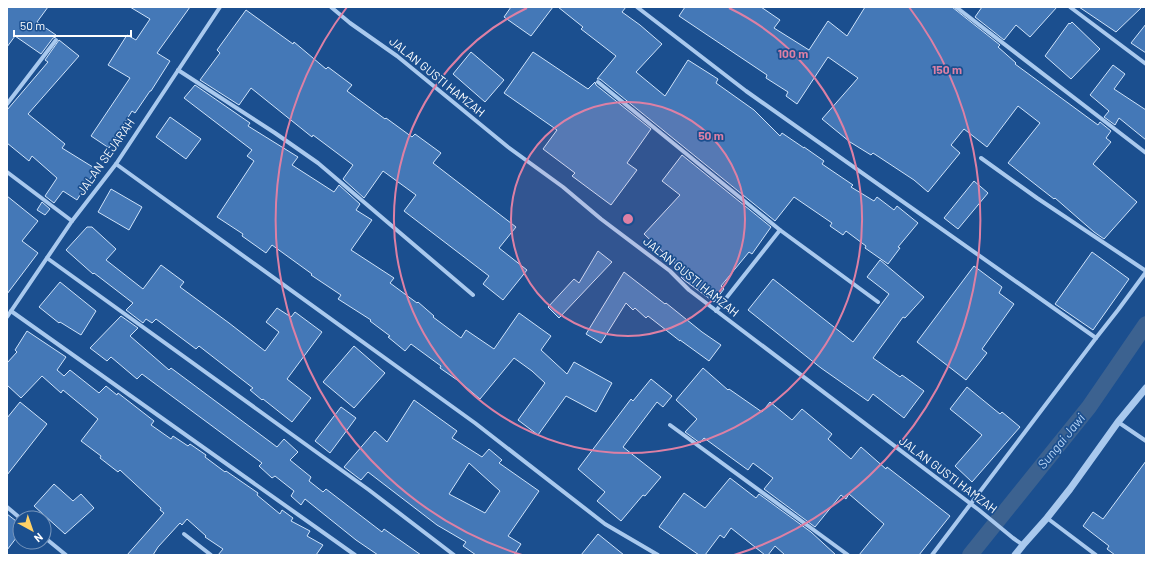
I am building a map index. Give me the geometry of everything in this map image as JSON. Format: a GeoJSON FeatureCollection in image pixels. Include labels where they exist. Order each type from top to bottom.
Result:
{"type":"FeatureCollection","features":[{"type":"Feature","properties":{"kind":"street","name":"JALAN SEJARAH"},"geometry":{"type":"LineString","coordinates":[[7,317],[72,221],[116,164],[220,7]]}},
{"type":"Feature","properties":{"kind":"street","name":"JALAN GUSTI HAMZAH"},"geometry":{"type":"LineString","coordinates":[[331,7],[350,23],[397,56],[508,147],[563,187],[601,219],[670,271],[689,290],[979,510],[1022,545]]}},
{"type":"Feature","properties":{"kind":"street"},"geometry":{"type":"LineString","coordinates":[[637,7],[746,91],[1096,338]]}},
{"type":"Feature","properties":{"kind":"street"},"geometry":{"type":"LineString","coordinates":[[956,7],[1146,153]]}},
{"type":"Feature","properties":{"kind":"street"},"geometry":{"type":"LineString","coordinates":[[1070,7],[1146,64]]}},
{"type":"Feature","properties":{"kind":"street"},"geometry":{"type":"LineString","coordinates":[[7,104],[56,40]]}},
{"type":"Feature","properties":{"kind":"street"},"geometry":{"type":"LineString","coordinates":[[178,70],[318,163],[473,295]]}},
{"type":"Feature","properties":{"kind":"street"},"geometry":{"type":"LineString","coordinates":[[598,82],[780,230],[878,302]]}},
{"type":"Feature","properties":{"kind":"street"},"geometry":{"type":"LineString","coordinates":[[932,555],[1146,271],[1037,198],[981,158]]}},
{"type":"Feature","properties":{"kind":"street"},"geometry":{"type":"LineString","coordinates":[[116,164],[475,423],[605,524],[658,555]]}},
{"type":"Feature","properties":{"kind":"street"},"geometry":{"type":"LineString","coordinates":[[7,172],[72,221]]}},
{"type":"Feature","properties":{"kind":"street"},"geometry":{"type":"LineString","coordinates":[[716,311],[780,230]]}},
{"type":"Feature","properties":{"kind":"street"},"geometry":{"type":"LineString","coordinates":[[47,258],[369,490],[454,555]]}},
{"type":"Feature","properties":{"kind":"street"},"geometry":{"type":"LineString","coordinates":[[11,311],[355,555]]}},
{"type":"Feature","properties":{"kind":"street"},"geometry":{"type":"LineString","coordinates":[[1015,555],[1070,489],[1118,422],[1146,388]]}},
{"type":"Feature","properties":{"kind":"street"},"geometry":{"type":"LineString","coordinates":[[1118,422],[1146,441]]}},
{"type":"Feature","properties":{"kind":"street"},"geometry":{"type":"LineString","coordinates":[[670,425],[848,555]]}},
{"type":"Feature","properties":{"kind":"street"},"geometry":{"type":"LineString","coordinates":[[1047,518],[1096,555]]}},
{"type":"Feature","properties":{"kind":"street"},"geometry":{"type":"LineString","coordinates":[[184,534],[211,555]]}},
{"type":"Feature","properties":{"kind":"street"},"geometry":{"type":"LineString","coordinates":[[52,544],[66,555]]}},
{"type":"Feature","properties":{"kind":"building"},"geometry":{"type":"Polygon","coordinates":[[[7,7],[48,7],[37,22],[56,35],[56,37],[53,38],[41,54],[15,36],[7,47],[7,7]]]}},
{"type":"Feature","properties":{"kind":"building"},"geometry":{"type":"Polygon","coordinates":[[[130,7],[190,7],[157,53],[170,61],[135,113],[132,111],[109,148],[91,136],[130,78],[108,65],[127,35],[136,40],[150,19],[130,7]]]}},
{"type":"Feature","properties":{"kind":"building"},"geometry":{"type":"Polygon","coordinates":[[[511,7],[553,7],[531,36],[504,17],[511,7]]]}},
{"type":"Feature","properties":{"kind":"building"},"geometry":{"type":"Polygon","coordinates":[[[558,7],[626,7],[622,12],[662,44],[636,72],[665,96],[688,60],[718,79],[716,83],[754,110],[780,136],[782,133],[824,161],[822,164],[853,185],[851,187],[874,201],[877,197],[894,210],[897,206],[918,223],[898,247],[900,248],[888,264],[865,248],[866,246],[846,231],[843,235],[830,226],[832,223],[794,197],[775,221],[600,79],[597,79],[616,56],[581,29],[583,27],[558,7]]]}},
{"type":"Feature","properties":{"kind":"building"},"geometry":{"type":"Polygon","coordinates":[[[685,7],[761,7],[780,20],[774,28],[809,50],[828,21],[847,36],[865,7],[952,7],[1000,45],[998,47],[1016,63],[1015,64],[1098,125],[1100,122],[1111,131],[1106,138],[1111,142],[1093,164],[1137,202],[1104,239],[1055,198],[1054,199],[1008,163],[1040,123],[1018,106],[987,147],[964,129],[951,145],[960,153],[928,192],[914,180],[873,153],[871,155],[850,142],[822,119],[858,78],[828,57],[797,104],[786,96],[788,92],[766,78],[767,75],[679,16],[685,7]]]}},
{"type":"Feature","properties":{"kind":"building"},"geometry":{"type":"Polygon","coordinates":[[[982,7],[1057,7],[1030,37],[1016,25],[1004,40],[975,17],[982,7]]]}},
{"type":"Feature","properties":{"kind":"building"},"geometry":{"type":"Polygon","coordinates":[[[1079,7],[1142,7],[1116,32],[1079,7]]]}},
{"type":"Feature","properties":{"kind":"building"},"geometry":{"type":"Polygon","coordinates":[[[246,10],[293,44],[294,42],[326,69],[328,67],[352,85],[347,91],[385,119],[386,118],[412,137],[415,134],[441,153],[433,163],[516,227],[499,248],[527,270],[503,300],[483,284],[489,276],[404,211],[416,195],[383,171],[364,198],[343,179],[353,165],[313,135],[312,137],[251,88],[239,105],[200,80],[220,53],[217,50],[246,10]]]}},
{"type":"Feature","properties":{"kind":"building"},"geometry":{"type":"Polygon","coordinates":[[[1072,22],[1100,49],[1071,79],[1045,56],[1069,23],[1070,24],[1072,22]]]}},
{"type":"Feature","properties":{"kind":"building"},"geometry":{"type":"Polygon","coordinates":[[[1146,24],[1146,53],[1131,43],[1146,24]]]}},
{"type":"Feature","properties":{"kind":"building"},"geometry":{"type":"Polygon","coordinates":[[[59,40],[79,56],[28,114],[65,144],[62,148],[96,169],[77,200],[63,191],[54,203],[45,196],[57,178],[32,156],[29,161],[7,143],[7,110],[48,62],[45,60],[59,40]]]}},
{"type":"Feature","properties":{"kind":"building"},"geometry":{"type":"Polygon","coordinates":[[[471,52],[504,80],[485,102],[453,74],[471,52]]]}},
{"type":"Feature","properties":{"kind":"building"},"geometry":{"type":"Polygon","coordinates":[[[533,52],[588,89],[595,82],[596,85],[651,129],[627,163],[637,170],[611,205],[572,176],[575,173],[543,149],[557,130],[504,93],[533,52]]]}},
{"type":"Feature","properties":{"kind":"building"},"geometry":{"type":"Polygon","coordinates":[[[1113,65],[1125,74],[1114,89],[1146,110],[1146,140],[1119,118],[1115,125],[1104,117],[1109,111],[1090,95],[1113,65]]]}},
{"type":"Feature","properties":{"kind":"building"},"geometry":{"type":"Polygon","coordinates":[[[195,85],[250,123],[248,126],[298,157],[292,165],[334,192],[339,185],[360,204],[356,210],[372,220],[351,250],[394,278],[390,283],[417,303],[418,302],[434,316],[433,317],[461,338],[466,330],[494,349],[519,313],[551,336],[541,350],[567,374],[574,362],[612,383],[596,412],[566,396],[538,435],[518,420],[545,383],[514,358],[480,399],[440,368],[441,366],[411,344],[405,351],[388,337],[390,336],[370,321],[371,320],[338,299],[341,295],[311,275],[312,274],[272,245],[266,253],[242,236],[243,234],[217,217],[254,161],[247,156],[252,150],[184,98],[195,85]]]}},
{"type":"Feature","properties":{"kind":"building"},"geometry":{"type":"Polygon","coordinates":[[[170,117],[201,139],[186,159],[156,137],[170,117]]]}},
{"type":"Feature","properties":{"kind":"building"},"geometry":{"type":"Polygon","coordinates":[[[682,155],[771,227],[752,254],[749,252],[721,286],[724,289],[714,302],[684,280],[681,277],[685,273],[644,234],[680,195],[662,181],[682,155]]]}},
{"type":"Feature","properties":{"kind":"building"},"geometry":{"type":"Polygon","coordinates":[[[974,181],[988,193],[958,229],[944,218],[974,181]]]}},
{"type":"Feature","properties":{"kind":"building"},"geometry":{"type":"Polygon","coordinates":[[[111,189],[142,207],[129,230],[98,212],[111,189]]]}},
{"type":"Feature","properties":{"kind":"building"},"geometry":{"type":"Polygon","coordinates":[[[7,196],[38,221],[22,241],[38,253],[7,294],[7,196]]]}},
{"type":"Feature","properties":{"kind":"building"},"geometry":{"type":"Polygon","coordinates":[[[42,202],[50,209],[45,215],[37,210],[42,202]]]}},
{"type":"Feature","properties":{"kind":"building"},"geometry":{"type":"Polygon","coordinates":[[[87,227],[92,227],[116,249],[106,260],[143,289],[161,265],[184,282],[180,287],[265,351],[279,332],[266,322],[277,308],[291,317],[295,312],[322,332],[287,379],[311,398],[292,422],[263,399],[262,400],[250,390],[253,388],[199,346],[196,349],[156,319],[152,323],[146,319],[143,323],[126,310],[133,303],[94,273],[93,274],[66,250],[87,227]]]}},
{"type":"Feature","properties":{"kind":"building"},"geometry":{"type":"Polygon","coordinates":[[[598,251],[612,262],[559,318],[548,307],[574,279],[579,283],[598,251]]]}},
{"type":"Feature","properties":{"kind":"building"},"geometry":{"type":"Polygon","coordinates":[[[1092,252],[1129,279],[1093,330],[1055,304],[1092,252]]]}},
{"type":"Feature","properties":{"kind":"building"},"geometry":{"type":"Polygon","coordinates":[[[880,260],[924,297],[905,318],[903,317],[873,358],[900,377],[902,375],[924,391],[904,418],[873,394],[868,401],[821,368],[748,310],[773,279],[853,342],[889,294],[867,277],[880,260]]]}},
{"type":"Feature","properties":{"kind":"building"},"geometry":{"type":"Polygon","coordinates":[[[974,266],[1002,287],[999,293],[1014,304],[982,349],[987,353],[966,380],[917,342],[974,266]]]}},
{"type":"Feature","properties":{"kind":"building"},"geometry":{"type":"Polygon","coordinates":[[[624,272],[721,345],[709,361],[648,316],[646,318],[635,308],[633,310],[626,303],[601,343],[586,334],[624,272]]]}},
{"type":"Feature","properties":{"kind":"building"},"geometry":{"type":"Polygon","coordinates":[[[60,282],[96,311],[81,335],[60,322],[59,323],[39,307],[60,282]]]}},
{"type":"Feature","properties":{"kind":"building"},"geometry":{"type":"Polygon","coordinates":[[[121,316],[138,328],[130,336],[169,370],[171,368],[277,447],[284,439],[298,452],[290,460],[311,477],[309,481],[323,492],[326,489],[382,532],[384,529],[421,555],[378,555],[356,540],[305,499],[301,505],[291,496],[294,491],[275,476],[272,478],[259,466],[262,463],[142,374],[137,379],[111,357],[107,361],[90,348],[121,316]]]}},
{"type":"Feature","properties":{"kind":"building"},"geometry":{"type":"Polygon","coordinates":[[[27,331],[66,357],[57,370],[64,376],[70,370],[99,393],[106,386],[117,395],[118,393],[154,421],[151,425],[171,439],[173,436],[188,446],[190,444],[206,455],[205,457],[225,472],[226,471],[258,493],[257,495],[280,514],[282,510],[293,518],[291,521],[310,531],[307,536],[323,545],[316,555],[218,555],[223,549],[205,537],[206,536],[187,519],[182,525],[180,523],[158,547],[153,555],[127,555],[164,513],[160,510],[161,508],[120,470],[118,472],[100,458],[101,456],[81,441],[98,419],[63,390],[61,393],[42,376],[21,398],[7,385],[7,363],[17,352],[15,350],[27,331]]]}},
{"type":"Feature","properties":{"kind":"building"},"geometry":{"type":"Polygon","coordinates":[[[354,346],[385,373],[354,408],[323,382],[354,346]]]}},
{"type":"Feature","properties":{"kind":"building"},"geometry":{"type":"Polygon","coordinates":[[[703,368],[728,390],[729,389],[762,412],[770,402],[792,420],[802,409],[832,434],[828,439],[851,459],[861,447],[886,469],[887,467],[950,516],[919,555],[859,555],[884,524],[849,494],[846,499],[841,495],[815,527],[764,489],[773,478],[753,463],[748,470],[704,438],[700,443],[685,432],[697,419],[676,400],[703,368]]]}},
{"type":"Feature","properties":{"kind":"building"},"geometry":{"type":"Polygon","coordinates":[[[651,379],[672,396],[663,407],[657,402],[623,447],[661,477],[645,496],[643,495],[621,521],[597,501],[605,492],[578,469],[631,399],[633,401],[651,379]]]}},
{"type":"Feature","properties":{"kind":"building"},"geometry":{"type":"Polygon","coordinates":[[[967,387],[1000,414],[1002,412],[1020,427],[972,482],[955,466],[982,435],[950,409],[967,387]]]}},
{"type":"Feature","properties":{"kind":"building"},"geometry":{"type":"Polygon","coordinates":[[[414,400],[457,431],[452,438],[482,457],[489,449],[502,460],[499,463],[539,491],[508,536],[521,544],[514,555],[476,555],[463,546],[466,542],[437,525],[368,472],[361,480],[344,467],[375,431],[387,442],[414,400]],[[469,463],[449,494],[485,513],[500,491],[469,463]]]}},
{"type":"Feature","properties":{"kind":"building"},"geometry":{"type":"Polygon","coordinates":[[[20,402],[47,424],[7,475],[7,418],[20,402]]]}},
{"type":"Feature","properties":{"kind":"building"},"geometry":{"type":"Polygon","coordinates":[[[341,407],[356,418],[330,453],[315,441],[341,407]]]}},
{"type":"Feature","properties":{"kind":"building"},"geometry":{"type":"Polygon","coordinates":[[[1146,461],[1146,555],[1115,555],[1107,549],[1109,546],[1083,526],[1093,512],[1103,519],[1146,461]]]}},
{"type":"Feature","properties":{"kind":"building"},"geometry":{"type":"Polygon","coordinates":[[[730,478],[756,498],[759,494],[811,532],[836,555],[785,555],[775,546],[768,555],[765,555],[731,528],[724,538],[720,535],[705,555],[699,555],[659,527],[684,493],[705,508],[730,478]]]}},
{"type":"Feature","properties":{"kind":"building"},"geometry":{"type":"Polygon","coordinates":[[[54,484],[73,501],[81,494],[94,508],[65,534],[52,522],[52,510],[38,510],[34,506],[54,484]]]}},
{"type":"Feature","properties":{"kind":"building"},"geometry":{"type":"Polygon","coordinates":[[[7,514],[12,518],[12,543],[7,550],[7,514]]]}},
{"type":"Feature","properties":{"kind":"building"},"geometry":{"type":"Polygon","coordinates":[[[598,534],[624,555],[581,555],[598,534]]]}},
{"type":"Feature","properties":{"kind":"waterway","name":"Sungai Jawi"},"geometry":{"type":"LineString","coordinates":[[970,555],[1089,407],[1146,324]]}}]}
